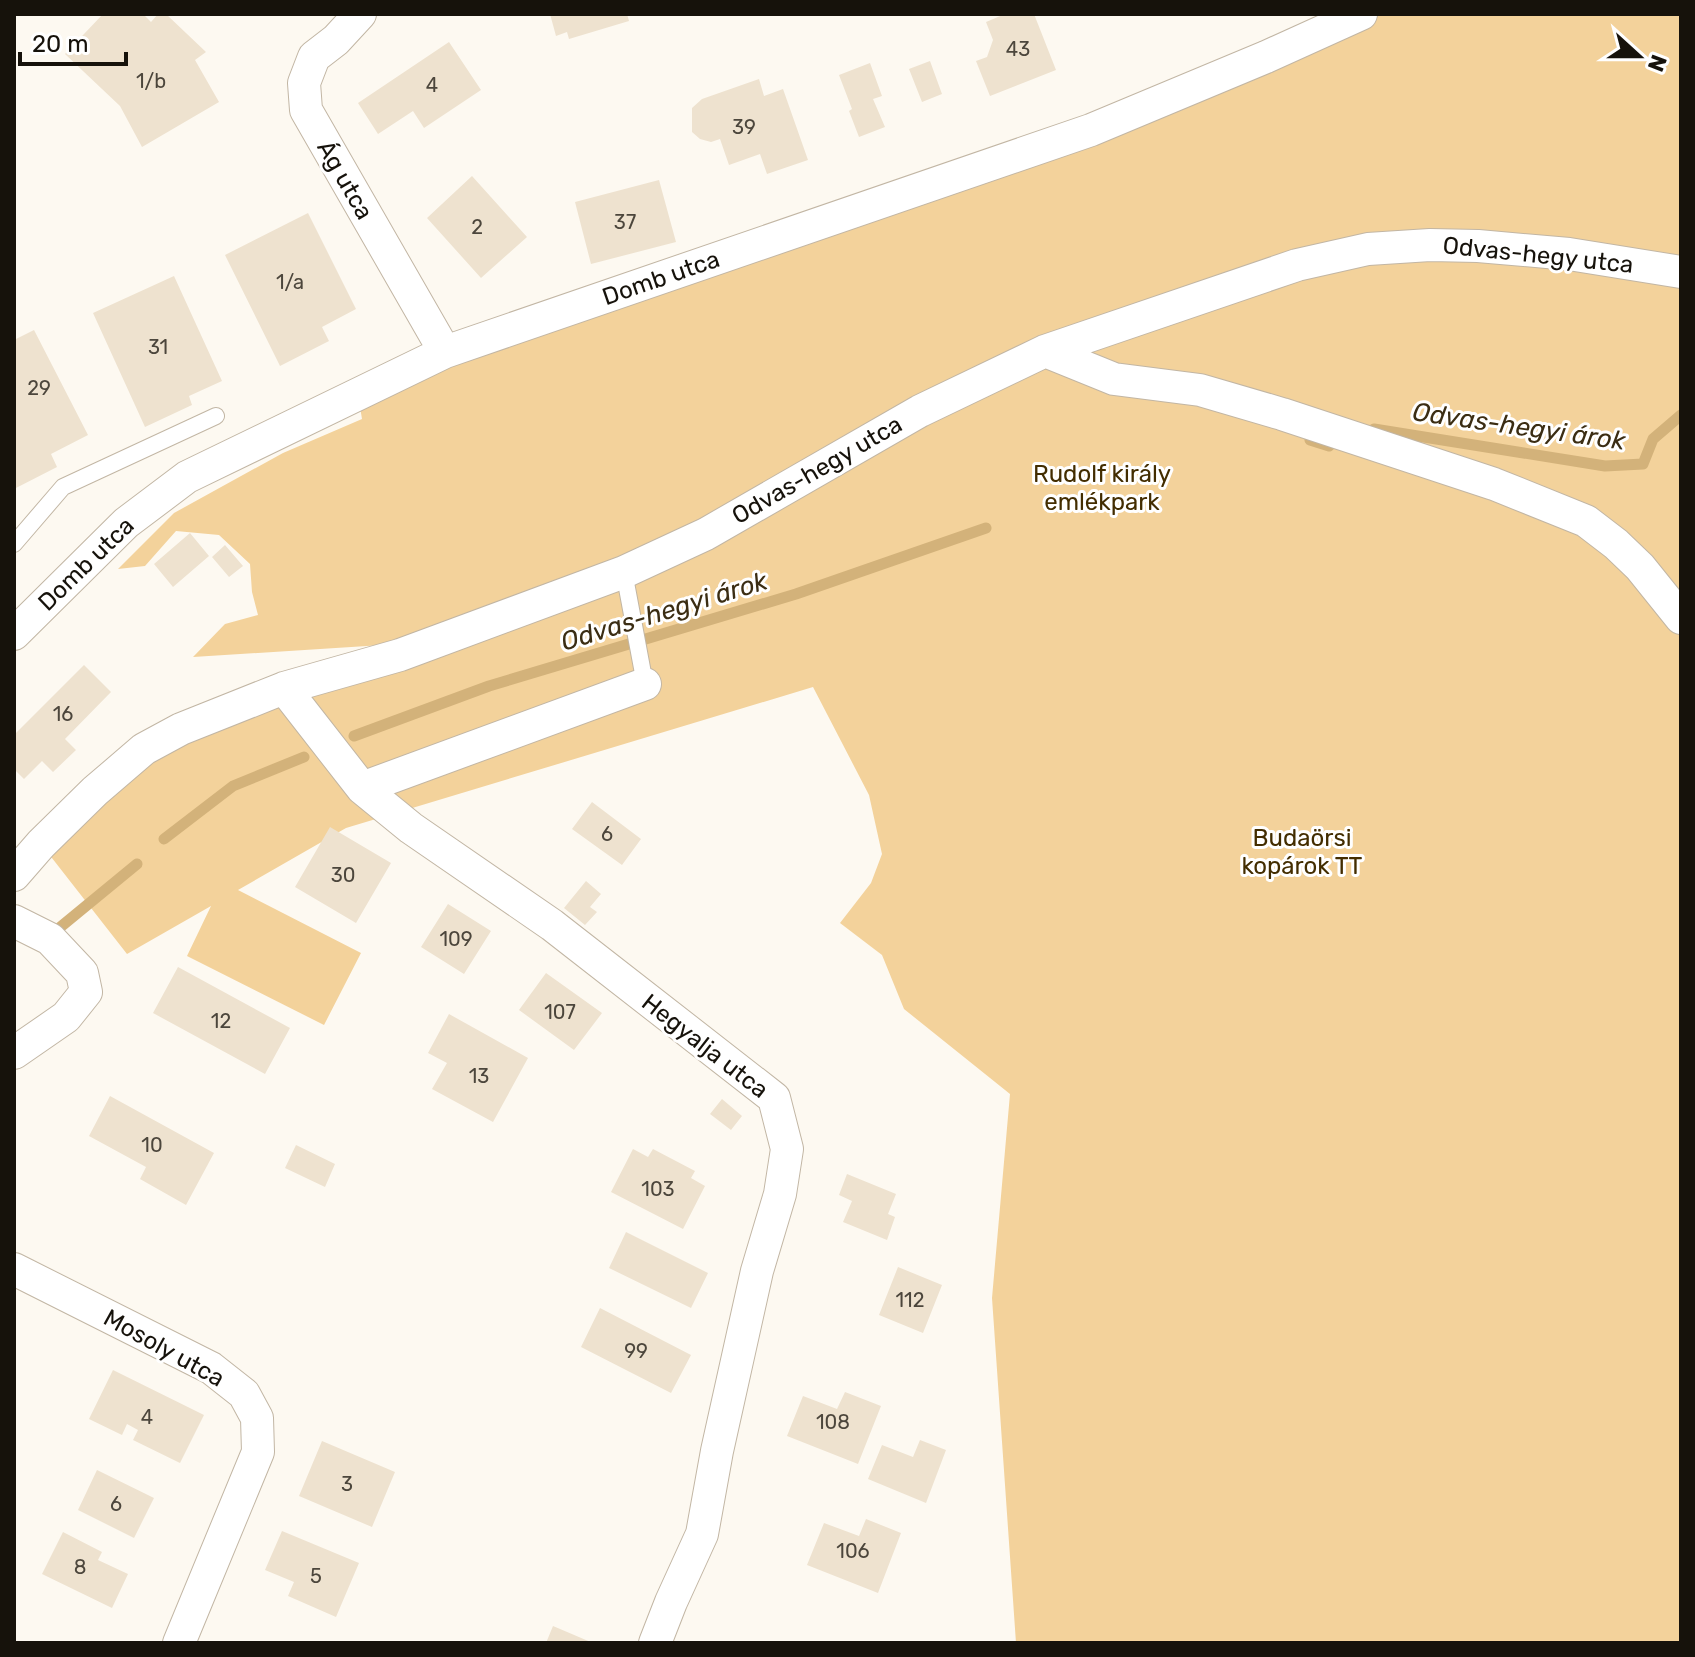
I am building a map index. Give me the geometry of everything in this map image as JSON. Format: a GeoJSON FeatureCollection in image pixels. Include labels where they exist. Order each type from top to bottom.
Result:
{"type":"FeatureCollection","features":[{"type":"Feature","properties":{"kind":"street","name":"Ág utca"},"geometry":{"type":"LineString","coordinates":[[360,14],[336,40],[314,57],[304,83],[306,110],[445,352]]}},
{"type":"Feature","properties":{"kind":"street","name":"Domb utca"},"geometry":{"type":"LineString","coordinates":[[14,634],[126,523],[187,477],[445,352],[1091,130],[1361,14]]}},
{"type":"Feature","properties":{"kind":"street","name":"Odvas-hegy utca"},"geometry":{"type":"LineString","coordinates":[[14,875],[84,801],[144,749],[181,729],[284,688],[400,655],[624,572],[706,534],[920,411],[1045,351],[1297,265],[1368,249],[1478,246],[1569,254],[1681,272]]}},
{"type":"Feature","properties":{"kind":"street"},"geometry":{"type":"LineString","coordinates":[[1045,351],[1114,379],[1200,390],[1282,414],[1494,484],[1586,521],[1640,567],[1681,618]]}},
{"type":"Feature","properties":{"kind":"street"},"geometry":{"type":"LineString","coordinates":[[362,788],[645,684]]}},
{"type":"Feature","properties":{"kind":"street","name":"Hegyalja utca"},"geometry":{"type":"LineString","coordinates":[[284,688],[362,788],[411,828],[552,925],[774,1098],[787,1149],[780,1194],[757,1271],[702,1534],[655,1643]]}},
{"type":"Feature","properties":{"kind":"street"},"geometry":{"type":"LineString","coordinates":[[14,921],[50,939],[82,973],[86,992],[66,1017],[14,1053]]}},
{"type":"Feature","properties":{"kind":"street","name":"Mosoly utca"},"geometry":{"type":"LineString","coordinates":[[14,1269],[211,1368],[244,1394],[257,1418],[258,1452],[179,1643]]}},
{"type":"Feature","properties":{"kind":"lane"},"geometry":{"type":"LineString","coordinates":[[14,544],[63,487],[216,416]]}},
{"type":"Feature","properties":{"kind":"lane"},"geometry":{"type":"LineString","coordinates":[[624,572],[645,684]]}},
{"type":"Feature","properties":{"kind":"green space"},"geometry":{"type":"Polygon","coordinates":[[[1361,14],[1681,14],[1681,1643],[1016,1643],[992,1298],[1010,1094],[904,1009],[882,955],[840,923],[871,883],[882,854],[869,795],[813,687],[346,828],[238,890],[361,953],[324,1025],[187,956],[211,906],[127,954],[41,844],[144,749],[398,644],[193,657],[225,624],[258,615],[250,564],[219,535],[176,531],[145,566],[118,569],[174,513],[283,453],[362,419],[358,395],[1361,14]]]}},
{"type":"Feature","properties":{"kind":"building"},"geometry":{"type":"Polygon","coordinates":[[[103,14],[143,14],[151,22],[158,14],[166,14],[206,52],[195,60],[219,102],[142,147],[120,106],[65,54],[103,14]]]}},
{"type":"Feature","properties":{"kind":"building"},"geometry":{"type":"Polygon","coordinates":[[[550,14],[627,14],[629,21],[569,39],[567,32],[556,36],[550,14]]]}},
{"type":"Feature","properties":{"kind":"building"},"geometry":{"type":"Polygon","coordinates":[[[1005,14],[1034,14],[1056,70],[990,96],[976,61],[987,57],[993,40],[986,22],[1005,14]]]}},
{"type":"Feature","properties":{"kind":"building"},"geometry":{"type":"Polygon","coordinates":[[[449,42],[481,90],[424,128],[413,111],[378,134],[358,103],[449,42]]]}},
{"type":"Feature","properties":{"kind":"building"},"geometry":{"type":"Polygon","coordinates":[[[930,61],[942,94],[922,102],[909,69],[930,61]]]}},
{"type":"Feature","properties":{"kind":"building"},"geometry":{"type":"Polygon","coordinates":[[[870,63],[882,96],[873,99],[885,127],[859,137],[839,75],[870,63]]]}},
{"type":"Feature","properties":{"kind":"building"},"geometry":{"type":"Polygon","coordinates":[[[759,79],[764,96],[783,89],[808,160],[767,174],[760,154],[729,165],[720,139],[711,142],[700,139],[692,132],[692,108],[702,99],[759,79]]]}},
{"type":"Feature","properties":{"kind":"building"},"geometry":{"type":"Polygon","coordinates":[[[472,176],[527,237],[481,278],[427,218],[472,176]]]}},
{"type":"Feature","properties":{"kind":"building"},"geometry":{"type":"Polygon","coordinates":[[[659,180],[676,242],[591,264],[575,202],[659,180]]]}},
{"type":"Feature","properties":{"kind":"building"},"geometry":{"type":"Polygon","coordinates":[[[308,213],[356,309],[322,327],[329,341],[280,366],[225,255],[308,213]]]}},
{"type":"Feature","properties":{"kind":"building"},"geometry":{"type":"Polygon","coordinates":[[[174,276],[222,381],[189,396],[192,405],[145,427],[93,313],[174,276]]]}},
{"type":"Feature","properties":{"kind":"building"},"geometry":{"type":"Polygon","coordinates":[[[34,330],[88,435],[51,454],[57,467],[14,489],[14,340],[34,330]]]}},
{"type":"Feature","properties":{"kind":"building"},"geometry":{"type":"Polygon","coordinates":[[[190,533],[209,556],[173,587],[154,564],[190,533]]]}},
{"type":"Feature","properties":{"kind":"building"},"geometry":{"type":"Polygon","coordinates":[[[225,545],[243,566],[229,577],[212,557],[225,545]]]}},
{"type":"Feature","properties":{"kind":"building"},"geometry":{"type":"Polygon","coordinates":[[[84,665],[111,692],[65,739],[76,750],[53,772],[42,761],[24,779],[14,769],[14,735],[84,665]]]}},
{"type":"Feature","properties":{"kind":"building"},"geometry":{"type":"Polygon","coordinates":[[[592,802],[641,839],[622,865],[572,829],[592,802]]]}},
{"type":"Feature","properties":{"kind":"building"},"geometry":{"type":"Polygon","coordinates":[[[330,827],[391,863],[356,923],[295,887],[330,827]]]}},
{"type":"Feature","properties":{"kind":"building"},"geometry":{"type":"Polygon","coordinates":[[[586,881],[601,894],[590,907],[597,912],[585,925],[564,908],[586,881]]]}},
{"type":"Feature","properties":{"kind":"building"},"geometry":{"type":"Polygon","coordinates":[[[448,904],[491,931],[464,974],[421,947],[448,904]]]}},
{"type":"Feature","properties":{"kind":"building"},"geometry":{"type":"Polygon","coordinates":[[[178,967],[290,1028],[265,1074],[153,1013],[178,967]]]}},
{"type":"Feature","properties":{"kind":"building"},"geometry":{"type":"Polygon","coordinates":[[[546,973],[602,1013],[574,1050],[519,1010],[546,973]]]}},
{"type":"Feature","properties":{"kind":"building"},"geometry":{"type":"Polygon","coordinates":[[[449,1014],[528,1058],[493,1122],[432,1089],[447,1063],[428,1053],[449,1014]]]}},
{"type":"Feature","properties":{"kind":"building"},"geometry":{"type":"Polygon","coordinates":[[[110,1096],[214,1153],[186,1205],[140,1179],[146,1167],[89,1136],[110,1096]]]}},
{"type":"Feature","properties":{"kind":"building"},"geometry":{"type":"Polygon","coordinates":[[[722,1099],[742,1116],[731,1130],[710,1114],[722,1099]]]}},
{"type":"Feature","properties":{"kind":"building"},"geometry":{"type":"Polygon","coordinates":[[[296,1145],[335,1164],[325,1187],[285,1168],[296,1145]]]}},
{"type":"Feature","properties":{"kind":"building"},"geometry":{"type":"Polygon","coordinates":[[[633,1149],[648,1157],[653,1149],[695,1171],[691,1178],[705,1186],[683,1229],[611,1192],[633,1149]]]}},
{"type":"Feature","properties":{"kind":"building"},"geometry":{"type":"Polygon","coordinates":[[[847,1174],[896,1194],[888,1214],[895,1217],[887,1240],[843,1222],[852,1201],[839,1195],[847,1174]]]}},
{"type":"Feature","properties":{"kind":"building"},"geometry":{"type":"Polygon","coordinates":[[[626,1232],[708,1273],[691,1308],[609,1268],[626,1232]]]}},
{"type":"Feature","properties":{"kind":"building"},"geometry":{"type":"Polygon","coordinates":[[[898,1267],[942,1285],[923,1333],[879,1315],[898,1267]]]}},
{"type":"Feature","properties":{"kind":"building"},"geometry":{"type":"Polygon","coordinates":[[[600,1308],[691,1355],[671,1393],[581,1347],[600,1308]]]}},
{"type":"Feature","properties":{"kind":"building"},"geometry":{"type":"Polygon","coordinates":[[[113,1370],[204,1415],[180,1463],[133,1440],[138,1430],[127,1424],[122,1435],[89,1419],[113,1370]]]}},
{"type":"Feature","properties":{"kind":"building"},"geometry":{"type":"Polygon","coordinates":[[[845,1392],[881,1406],[858,1464],[787,1436],[803,1396],[837,1409],[845,1392]]]}},
{"type":"Feature","properties":{"kind":"building"},"geometry":{"type":"Polygon","coordinates":[[[920,1440],[946,1450],[926,1503],[868,1479],[882,1445],[913,1457],[920,1440]]]}},
{"type":"Feature","properties":{"kind":"building"},"geometry":{"type":"Polygon","coordinates":[[[322,1441],[395,1472],[372,1527],[299,1496],[322,1441]]]}},
{"type":"Feature","properties":{"kind":"building"},"geometry":{"type":"Polygon","coordinates":[[[97,1470],[154,1498],[134,1538],[78,1510],[97,1470]]]}},
{"type":"Feature","properties":{"kind":"building"},"geometry":{"type":"Polygon","coordinates":[[[866,1519],[901,1533],[878,1593],[807,1565],[824,1523],[859,1536],[866,1519]]]}},
{"type":"Feature","properties":{"kind":"building"},"geometry":{"type":"Polygon","coordinates":[[[282,1531],[359,1563],[336,1617],[288,1596],[294,1582],[265,1570],[282,1531]]]}},
{"type":"Feature","properties":{"kind":"building"},"geometry":{"type":"Polygon","coordinates":[[[63,1532],[102,1552],[98,1560],[128,1574],[112,1608],[42,1574],[63,1532]]]}},
{"type":"Feature","properties":{"kind":"building"},"geometry":{"type":"Polygon","coordinates":[[[553,1626],[593,1643],[546,1643],[553,1626]]]}},
{"type":"Feature","properties":{"kind":"waterway","name":"Odvas-hegyi árok"},"geometry":{"type":"LineString","coordinates":[[1374,429],[1605,466],[1643,464],[1653,439],[1681,415]]}},
{"type":"Feature","properties":{"kind":"waterway","name":"Odvas-hegyi árok"},"geometry":{"type":"LineString","coordinates":[[1310,440],[1329,446]]}},
{"type":"Feature","properties":{"kind":"waterway","name":"Odvas-hegyi árok"},"geometry":{"type":"LineString","coordinates":[[354,736],[489,686],[796,594],[986,528]]}},
{"type":"Feature","properties":{"kind":"waterway","name":"Odvas-hegyi árok"},"geometry":{"type":"LineString","coordinates":[[164,839],[233,786],[304,757]]}},
{"type":"Feature","properties":{"kind":"waterway","name":"Odvas-hegyi árok"},"geometry":{"type":"LineString","coordinates":[[58,929],[137,864]]}},
{"type":"Feature","properties":{"kind":"park label","name":"Rudolf király emlékpark"},"geometry":{"type":"Point","coordinates":[1102,488]}},
{"type":"Feature","properties":{"kind":"park label","name":"Budaörsi kopárok TT"},"geometry":{"type":"Point","coordinates":[1302,852]}}]}
